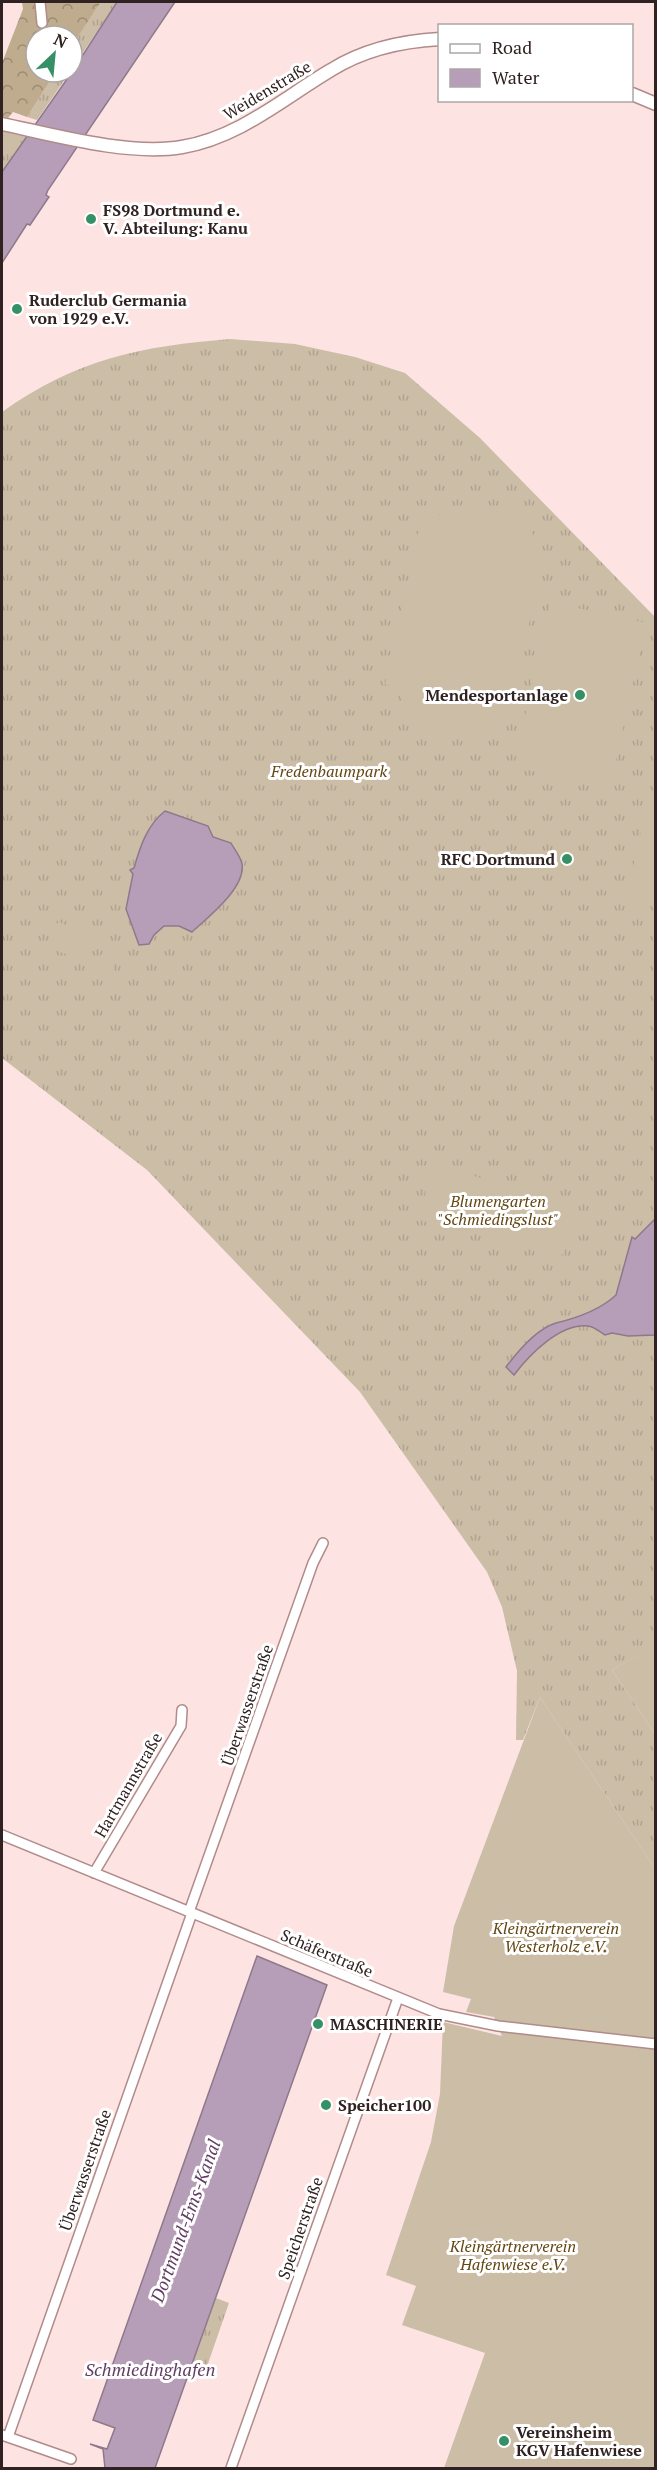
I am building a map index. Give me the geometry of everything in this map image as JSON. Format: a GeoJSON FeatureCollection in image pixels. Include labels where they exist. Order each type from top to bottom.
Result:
{"type":"FeatureCollection","features":[{"type":"Feature","properties":{"kind":"street"},"geometry":{"type":"LineString","coordinates":[[40,2],[42,23]]}},
{"type":"Feature","properties":{"kind":"street","name":"Weidenstraße"},"geometry":{"type":"LineString","coordinates":[[5,124],[105,144],[167,149],[216,138],[264,115],[352,58],[398,44],[438,39]]}},
{"type":"Feature","properties":{"kind":"street"},"geometry":{"type":"LineString","coordinates":[[633,94],[656,104]]}},
{"type":"Feature","properties":{"kind":"street","name":"Überwasserstraße"},"geometry":{"type":"LineString","coordinates":[[5,2436],[313,1563],[323,1543]]}},
{"type":"Feature","properties":{"kind":"street","name":"Hartmannstraße"},"geometry":{"type":"LineString","coordinates":[[94,1873],[181,1726],[182,1710]]}},
{"type":"Feature","properties":{"kind":"street","name":"Schäferstraße"},"geometry":{"type":"LineString","coordinates":[[2,1835],[438,2014],[498,2026],[656,2044]]}},
{"type":"Feature","properties":{"kind":"street","name":"Speicherstraße"},"geometry":{"type":"LineString","coordinates":[[231,2469],[398,1998]]}},
{"type":"Feature","properties":{"kind":"street"},"geometry":{"type":"LineString","coordinates":[[5,2436],[71,2459]]}},
{"type":"Feature","properties":{"kind":"green space"},"geometry":{"type":"Polygon","coordinates":[[[22,2],[101,2],[84,28],[84,24],[24,24],[24,84],[48,84],[27,117],[13,112],[8,118],[2,116],[2,63],[23,9],[22,2]]]}},
{"type":"Feature","properties":{"kind":"green space"},"geometry":{"type":"Polygon","coordinates":[[[101,2],[117,2],[84,51],[84,28],[101,2]]]}},
{"type":"Feature","properties":{"kind":"green space"},"geometry":{"type":"Polygon","coordinates":[[[48,84],[62,84],[37,120],[27,117],[48,84]]]}},
{"type":"Feature","properties":{"kind":"green space"},"geometry":{"type":"Polygon","coordinates":[[[2,131],[26,137],[2,172],[2,131]]]}},
{"type":"Feature","properties":{"kind":"green space","name":"Fredenbaumpark"},"geometry":{"type":"Polygon","coordinates":[[[230,339],[295,344],[355,357],[405,373],[480,438],[655,617],[656,1645],[612,1670],[655,1734],[655,1869],[540,1697],[523,1740],[516,1740],[517,1671],[502,1607],[487,1572],[360,1392],[147,1170],[2,1058],[2,412],[56,379],[111,358],[168,346],[230,339]]]}},
{"type":"Feature","properties":{"kind":"green space"},"geometry":{"type":"Polygon","coordinates":[[[474,505],[502,509],[521,519],[533,534],[538,552],[538,574],[520,671],[510,701],[499,718],[485,730],[469,736],[454,738],[425,727],[403,703],[396,687],[385,684],[423,511],[445,516],[459,508],[474,505]]]}},
{"type":"Feature","properties":{"kind":"green space","name":"Mendesportanlage"},"geometry":{"type":"Polygon","coordinates":[[[550,602],[646,623],[610,788],[514,767],[550,602]]]}},
{"type":"Feature","properties":{"kind":"green space"},"geometry":{"type":"Polygon","coordinates":[[[646,809],[655,811],[655,905],[626,899],[646,809]]]}},
{"type":"Feature","properties":{"kind":"green space"},"geometry":{"type":"Polygon","coordinates":[[[58,922],[94,936],[85,961],[49,948],[58,922]]]}},
{"type":"Feature","properties":{"kind":"green space"},"geometry":{"type":"Polygon","coordinates":[[[101,954],[115,957],[111,982],[96,979],[101,954]]]}},
{"type":"Feature","properties":{"kind":"green space","name":"Blumengarten \"Schmiedingslust\""},"geometry":{"type":"Polygon","coordinates":[[[432,1166],[577,1201],[564,1255],[419,1220],[432,1166]]]}},
{"type":"Feature","properties":{"kind":"green space"},"geometry":{"type":"Polygon","coordinates":[[[655,1645],[655,1734],[612,1670],[655,1645]]]}},
{"type":"Feature","properties":{"kind":"green space"},"geometry":{"type":"Polygon","coordinates":[[[540,1697],[655,1869],[655,2468],[444,2468],[485,2353],[402,2325],[416,2286],[386,2275],[431,2142],[440,2094],[443,2022],[502,2036],[494,2017],[466,2012],[471,1999],[443,1992],[454,1926],[540,1697]]]}},
{"type":"Feature","properties":{"kind":"green space"},"geometry":{"type":"Polygon","coordinates":[[[216,2298],[229,2303],[203,2378],[190,2371],[216,2298]]]}},
{"type":"Feature","properties":{"kind":"water"},"geometry":{"type":"Polygon","coordinates":[[[117,2],[175,2],[48,190],[46,195],[49,197],[30,225],[27,224],[2,263],[2,172],[64,84],[84,84],[84,53],[117,2]]]}},
{"type":"Feature","properties":{"kind":"water"},"geometry":{"type":"Polygon","coordinates":[[[165,811],[208,826],[213,837],[231,843],[241,861],[242,873],[238,883],[224,902],[192,932],[179,926],[164,926],[154,935],[149,944],[139,945],[126,909],[133,874],[130,870],[134,868],[142,844],[153,823],[165,811]]]}},
{"type":"Feature","properties":{"kind":"water"},"geometry":{"type":"Polygon","coordinates":[[[655,1219],[655,1335],[628,1336],[612,1333],[605,1335],[590,1326],[577,1326],[546,1342],[514,1375],[506,1367],[541,1330],[596,1309],[616,1295],[632,1237],[635,1239],[655,1219]]]}},
{"type":"Feature","properties":{"kind":"water","name":"Schmiedinghafen"},"geometry":{"type":"Polygon","coordinates":[[[257,1956],[327,1985],[155,2468],[105,2468],[103,2449],[90,2444],[107,2449],[115,2428],[93,2420],[257,1956]]]}},
{"type":"Feature","properties":{"kind":"place","name":"FS98 Dortmund e. V. Abteilung: Kanu"},"geometry":{"type":"Point","coordinates":[91,219]}},
{"type":"Feature","properties":{"kind":"place","name":"Ruderclub Germania von 1929 e.V."},"geometry":{"type":"Point","coordinates":[17,309]}},
{"type":"Feature","properties":{"kind":"place","name":"Mendesportanlage"},"geometry":{"type":"Point","coordinates":[580,695]}},
{"type":"Feature","properties":{"kind":"place","name":"RFC Dortmund"},"geometry":{"type":"Point","coordinates":[567,859]}},
{"type":"Feature","properties":{"kind":"place","name":"MASCHINERIE"},"geometry":{"type":"Point","coordinates":[318,2024]}},
{"type":"Feature","properties":{"kind":"place","name":"Speicher100"},"geometry":{"type":"Point","coordinates":[326,2105]}},
{"type":"Feature","properties":{"kind":"place","name":"Vereinsheim KGV Hafenwiese"},"geometry":{"type":"Point","coordinates":[504,2441]}},
{"type":"Feature","properties":{"kind":"park label","name":"Kleingärtnerverein Westerholz e.V."},"geometry":{"type":"Point","coordinates":[556,1937]}},
{"type":"Feature","properties":{"kind":"park label","name":"Kleingärtnerverein Hafenwiese e.V."},"geometry":{"type":"Point","coordinates":[513,2255]}},
{"type":"Feature","properties":{"kind":"water label","name":"Dortmund-Ems-Kanal"},"geometry":{"type":"Point","coordinates":[186,2221]}}]}
